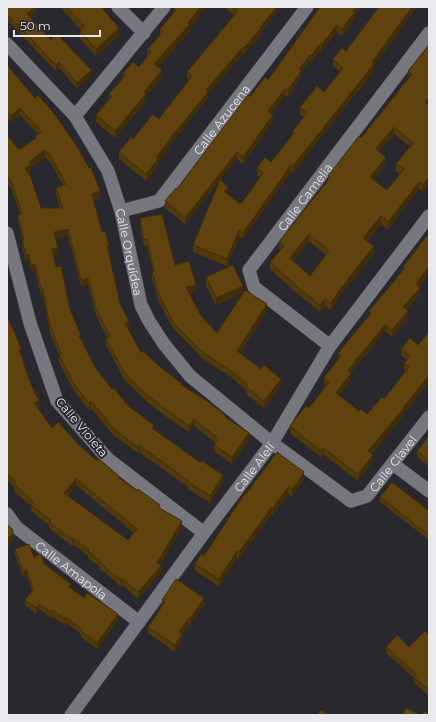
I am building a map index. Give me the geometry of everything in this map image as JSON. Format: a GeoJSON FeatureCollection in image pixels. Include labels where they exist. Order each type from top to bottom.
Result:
{"type":"FeatureCollection","features":[{"type":"Feature","properties":{"kind":"street"},"geometry":{"type":"LineString","coordinates":[[118,7],[144,33]]}},
{"type":"Feature","properties":{"kind":"street"},"geometry":{"type":"LineString","coordinates":[[75,116],[164,7]]}},
{"type":"Feature","properties":{"kind":"street","name":"Calle Azucena"},"geometry":{"type":"LineString","coordinates":[[121,211],[159,200],[307,7]]}},
{"type":"Feature","properties":{"kind":"street","name":"Calle Camelia"},"geometry":{"type":"LineString","coordinates":[[330,346],[254,287],[249,270],[429,33]]}},
{"type":"Feature","properties":{"kind":"street","name":"Calle Orquídea"},"geometry":{"type":"LineString","coordinates":[[7,44],[75,116],[108,172],[121,211],[141,305],[160,338],[190,376],[272,443]]}},
{"type":"Feature","properties":{"kind":"street","name":"Calle Alelí"},"geometry":{"type":"LineString","coordinates":[[71,715],[138,622],[272,443],[330,346],[429,216]]}},
{"type":"Feature","properties":{"kind":"street","name":"Calle Violeta"},"geometry":{"type":"LineString","coordinates":[[7,233],[30,323],[57,401],[108,459],[204,533]]}},
{"type":"Feature","properties":{"kind":"street","name":"Calle Clavel"},"geometry":{"type":"LineString","coordinates":[[272,443],[351,501],[367,496],[429,417]]}},
{"type":"Feature","properties":{"kind":"street"},"geometry":{"type":"LineString","coordinates":[[393,464],[429,491]]}},
{"type":"Feature","properties":{"kind":"street","name":"Calle Amapola"},"geometry":{"type":"LineString","coordinates":[[7,514],[16,527],[138,622]]}},
{"type":"Feature","properties":{"kind":"building"},"geometry":{"type":"Polygon","coordinates":[[[7,7],[35,7],[27,14],[51,40],[57,34],[91,70],[77,83],[59,62],[56,65],[7,14],[7,7]]]}},
{"type":"Feature","properties":{"kind":"building"},"geometry":{"type":"Polygon","coordinates":[[[67,7],[102,7],[119,28],[96,49],[80,31],[85,26],[67,7]]]}},
{"type":"Feature","properties":{"kind":"building"},"geometry":{"type":"Polygon","coordinates":[[[175,7],[201,7],[188,23],[190,24],[154,64],[162,70],[144,92],[146,94],[115,131],[96,115],[112,96],[109,94],[126,75],[123,73],[133,62],[139,67],[151,52],[147,50],[163,32],[160,29],[176,10],[174,9],[175,7]]]}},
{"type":"Feature","properties":{"kind":"building"},"geometry":{"type":"Polygon","coordinates":[[[232,7],[277,7],[244,48],[243,47],[206,90],[208,92],[168,141],[156,157],[158,159],[146,174],[119,152],[131,137],[133,139],[153,114],[159,119],[192,76],[187,72],[238,11],[232,7]]]}},
{"type":"Feature","properties":{"kind":"building"},"geometry":{"type":"Polygon","coordinates":[[[320,7],[356,7],[353,11],[355,12],[342,29],[337,25],[299,69],[301,71],[288,90],[285,89],[268,111],[273,115],[243,157],[237,152],[185,218],[165,201],[176,188],[177,189],[248,95],[250,97],[265,77],[268,80],[320,7]]]}},
{"type":"Feature","properties":{"kind":"building"},"geometry":{"type":"Polygon","coordinates":[[[379,7],[412,7],[372,62],[374,64],[293,166],[291,165],[243,233],[239,230],[227,259],[193,245],[220,180],[228,187],[224,192],[241,204],[263,173],[257,168],[265,157],[271,162],[294,133],[292,132],[307,113],[300,107],[317,86],[324,92],[343,68],[333,59],[342,48],[346,51],[379,7]]]}},
{"type":"Feature","properties":{"kind":"building"},"geometry":{"type":"Polygon","coordinates":[[[429,45],[429,97],[425,102],[429,106],[429,177],[423,185],[419,182],[388,222],[381,216],[363,238],[374,246],[331,303],[325,299],[320,305],[270,262],[284,246],[279,242],[330,178],[328,176],[359,136],[361,138],[412,74],[408,71],[429,45]],[[394,127],[376,149],[386,157],[370,177],[387,190],[404,169],[396,164],[413,143],[394,127]],[[309,234],[290,258],[310,276],[329,251],[309,234]]]}},
{"type":"Feature","properties":{"kind":"building"},"geometry":{"type":"Polygon","coordinates":[[[7,65],[35,98],[38,95],[53,112],[76,145],[89,168],[91,167],[100,191],[92,194],[102,232],[105,231],[109,245],[107,245],[120,304],[129,321],[125,323],[141,353],[143,351],[181,383],[180,384],[210,403],[226,416],[225,417],[249,433],[232,457],[214,445],[219,439],[194,419],[189,426],[146,394],[124,372],[106,339],[110,337],[96,308],[88,278],[81,280],[68,229],[54,232],[58,248],[52,249],[56,267],[61,266],[70,310],[81,335],[79,336],[96,369],[112,389],[114,388],[127,405],[154,425],[152,428],[201,463],[202,461],[223,475],[210,496],[188,482],[189,481],[139,445],[138,447],[113,428],[91,401],[89,403],[74,384],[59,355],[61,354],[50,326],[43,289],[41,289],[35,264],[31,265],[29,254],[26,255],[18,215],[22,214],[12,183],[7,176],[7,135],[19,150],[42,132],[20,108],[11,116],[7,111],[7,65]],[[45,150],[29,162],[31,164],[25,169],[30,175],[41,208],[63,208],[56,188],[66,184],[50,155],[45,150]]]}},
{"type":"Feature","properties":{"kind":"building"},"geometry":{"type":"Polygon","coordinates":[[[162,214],[175,265],[189,261],[196,285],[186,287],[201,316],[217,333],[245,290],[267,304],[237,351],[261,369],[264,365],[281,379],[264,401],[246,387],[248,385],[225,366],[224,367],[202,351],[173,322],[159,295],[152,272],[154,271],[147,239],[144,240],[140,218],[162,214]]]}},
{"type":"Feature","properties":{"kind":"building"},"geometry":{"type":"Polygon","coordinates":[[[429,233],[429,266],[416,284],[420,288],[403,307],[408,311],[392,330],[385,325],[348,370],[351,373],[336,393],[359,411],[361,409],[367,414],[382,397],[384,399],[409,367],[404,363],[410,356],[401,349],[410,338],[418,345],[429,332],[429,375],[368,451],[373,455],[358,474],[323,448],[321,451],[290,426],[306,406],[309,408],[329,382],[324,377],[341,356],[338,353],[371,313],[369,311],[405,268],[403,267],[429,233]]]}},
{"type":"Feature","properties":{"kind":"building"},"geometry":{"type":"Polygon","coordinates":[[[233,265],[243,286],[216,298],[206,277],[233,265]]]}},
{"type":"Feature","properties":{"kind":"building"},"geometry":{"type":"Polygon","coordinates":[[[7,313],[11,327],[12,326],[21,349],[19,350],[29,380],[39,401],[34,403],[52,428],[58,422],[78,444],[97,461],[99,459],[119,476],[118,477],[160,505],[158,507],[182,521],[157,563],[161,566],[138,592],[122,578],[121,580],[111,572],[100,562],[101,561],[88,551],[89,550],[49,522],[51,520],[31,505],[34,502],[14,484],[16,482],[7,473],[7,313]],[[76,479],[64,493],[128,540],[137,529],[76,479]]]}},
{"type":"Feature","properties":{"kind":"building"},"geometry":{"type":"Polygon","coordinates":[[[429,436],[429,461],[417,451],[429,436]]]}},
{"type":"Feature","properties":{"kind":"building"},"geometry":{"type":"Polygon","coordinates":[[[277,452],[304,472],[292,490],[288,487],[239,552],[237,551],[219,579],[195,564],[201,554],[204,556],[245,493],[246,494],[277,452]]]}},
{"type":"Feature","properties":{"kind":"building"},"geometry":{"type":"Polygon","coordinates":[[[392,482],[429,511],[429,535],[380,497],[392,482]]]}},
{"type":"Feature","properties":{"kind":"building"},"geometry":{"type":"Polygon","coordinates":[[[7,524],[13,530],[13,534],[7,539],[7,524]]]}},
{"type":"Feature","properties":{"kind":"building"},"geometry":{"type":"Polygon","coordinates":[[[29,544],[34,557],[41,554],[44,564],[71,584],[69,587],[84,598],[87,593],[118,614],[97,643],[66,617],[65,619],[52,610],[51,612],[39,604],[36,608],[25,600],[33,590],[27,570],[23,571],[15,549],[29,544]]]}},
{"type":"Feature","properties":{"kind":"building"},"geometry":{"type":"Polygon","coordinates":[[[176,579],[204,598],[179,632],[182,634],[175,645],[148,627],[165,602],[162,600],[176,579]]]}},
{"type":"Feature","properties":{"kind":"building"},"geometry":{"type":"Polygon","coordinates":[[[425,631],[429,635],[429,690],[414,677],[416,674],[386,647],[397,635],[409,647],[425,631]]]}},
{"type":"Feature","properties":{"kind":"building"},"geometry":{"type":"Polygon","coordinates":[[[406,708],[420,715],[402,715],[406,708]]]}},
{"type":"Feature","properties":{"kind":"building"},"geometry":{"type":"Polygon","coordinates":[[[321,710],[328,715],[317,715],[321,710]]]}},
{"type":"Feature","properties":{"kind":"building"},"geometry":{"type":"Polygon","coordinates":[[[424,711],[429,714],[429,715],[422,715],[424,711]]]}}]}
